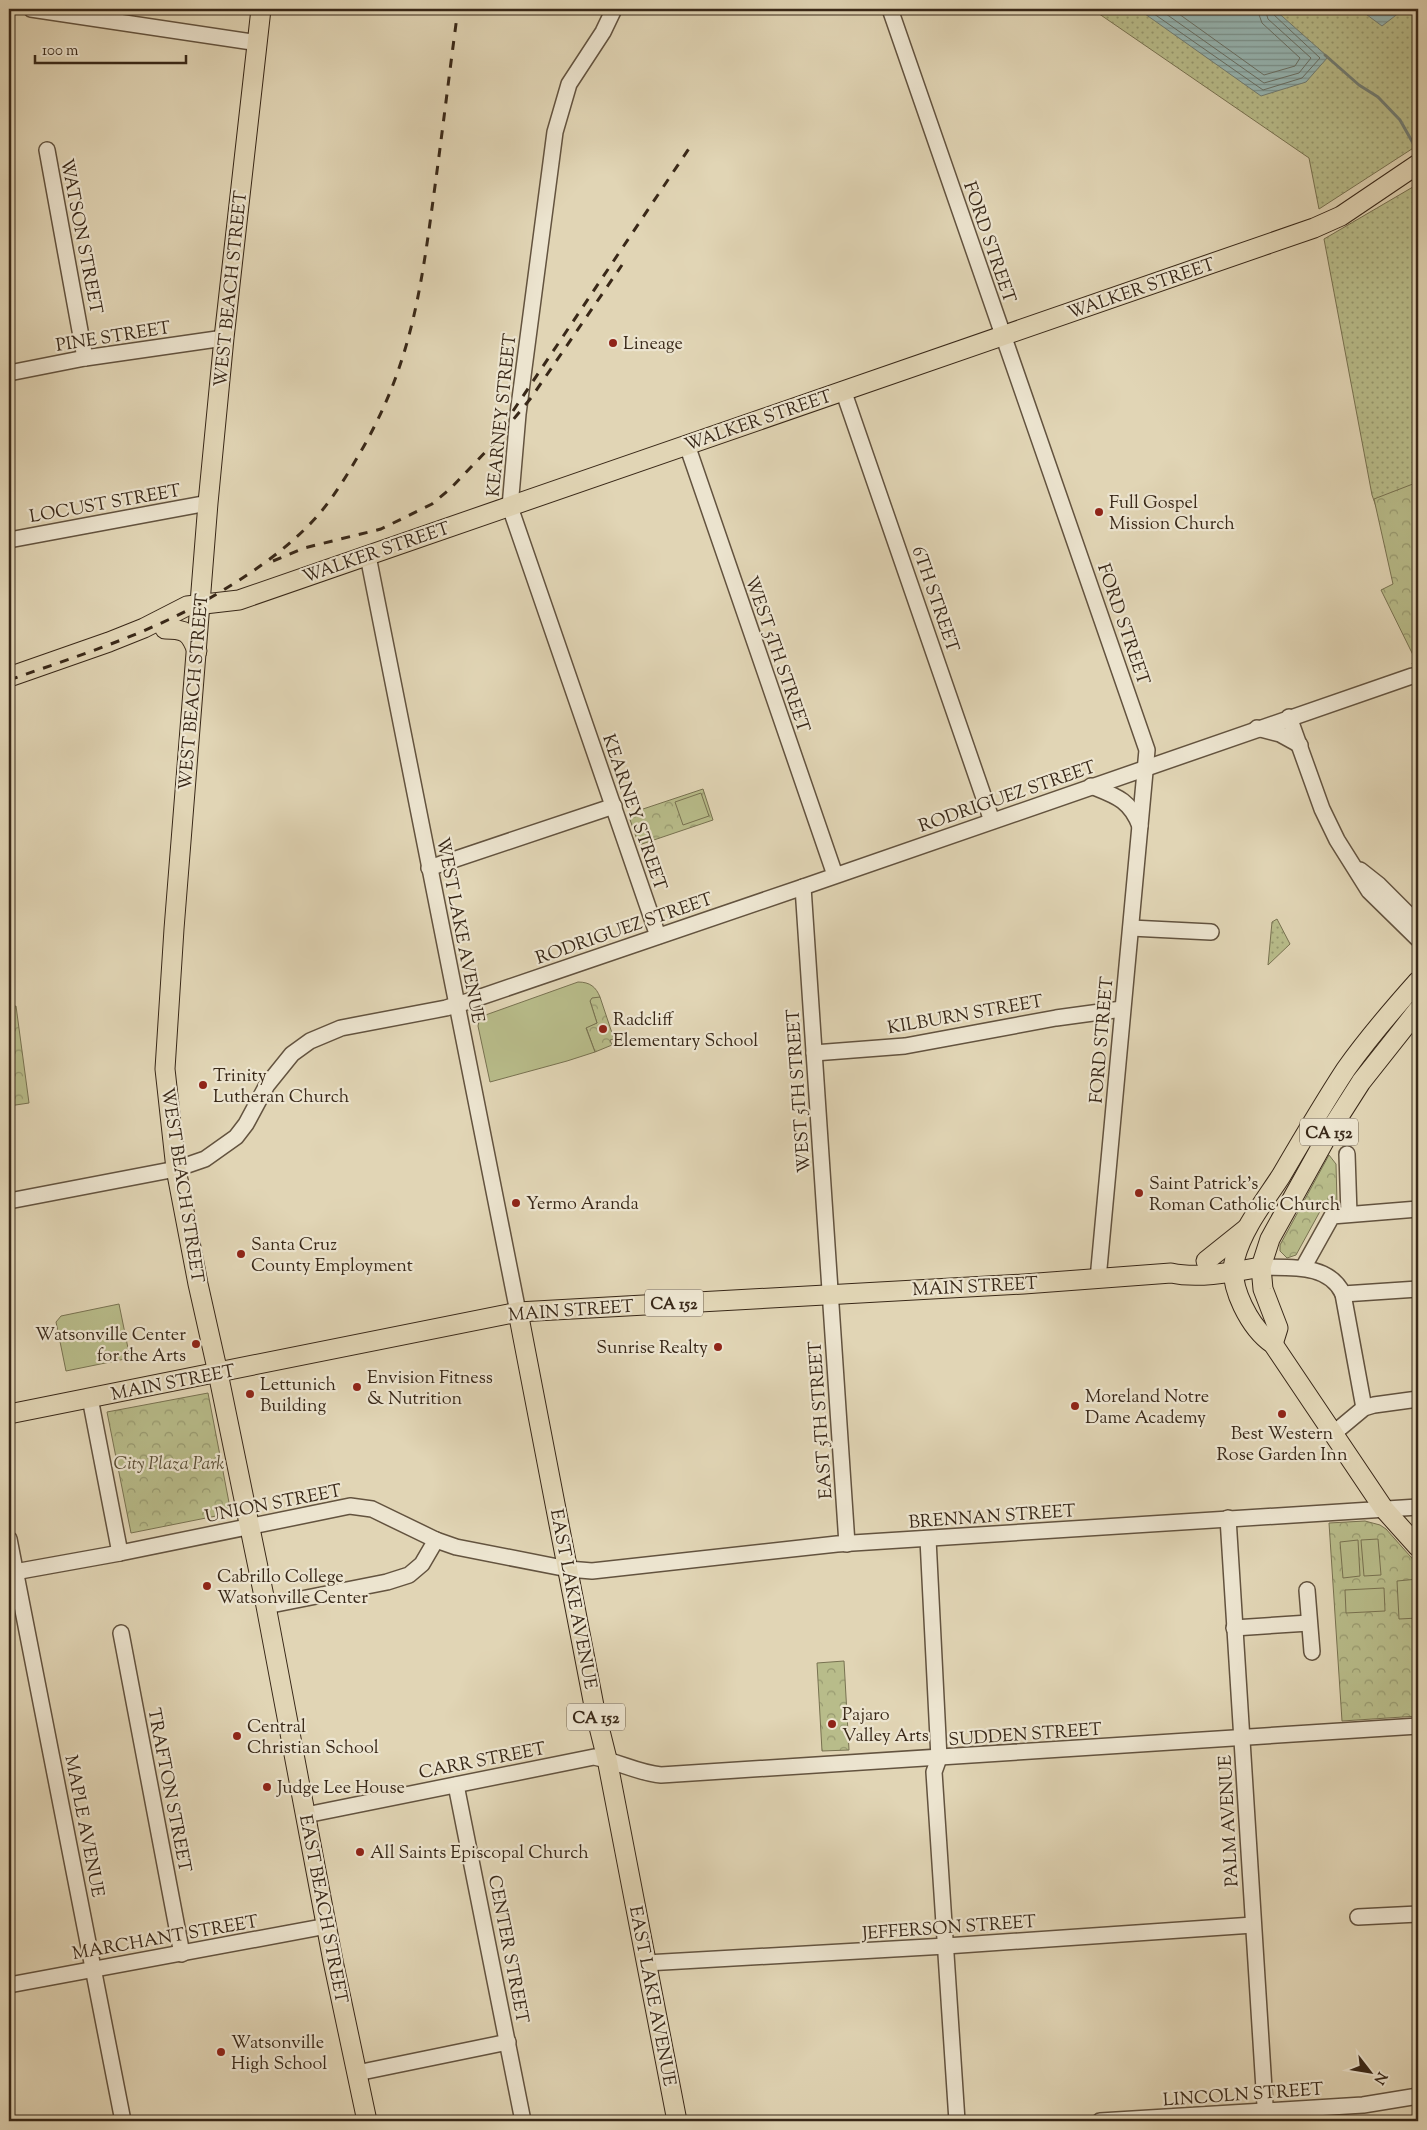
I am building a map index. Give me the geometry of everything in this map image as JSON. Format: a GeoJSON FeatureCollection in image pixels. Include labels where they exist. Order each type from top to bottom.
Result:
{"type":"FeatureCollection","features":[{"type":"Feature","properties":{"kind":"main road","name":"WEST BEACH STREET"},"geometry":{"type":"LineString","coordinates":[[218,1373],[198,1284],[176,1169],[166,1083],[165,1053],[208,504],[224,338],[262,9]]}},
{"type":"Feature","properties":{"kind":"main road","name":"WALKER STREET"},"geometry":{"type":"LineString","coordinates":[[9,677],[109,642],[144,628],[187,606],[239,600],[1314,228],[1341,216],[1418,164]]}},
{"type":"Feature","properties":{"kind":"main road"},"geometry":{"type":"LineString","coordinates":[[9,684],[165,629],[187,617],[201,603]]}},
{"type":"Feature","properties":{"kind":"main road"},"geometry":{"type":"LineString","coordinates":[[165,629],[186,632],[192,636],[197,651]]}},
{"type":"Feature","properties":{"kind":"main road","name":"CA 152"},"geometry":{"type":"LineString","coordinates":[[1234,1266],[1247,1228],[1346,1069],[1386,1017],[1418,981]]}},
{"type":"Feature","properties":{"kind":"main road","name":"CA 152"},"geometry":{"type":"LineString","coordinates":[[1261,1267],[1270,1239],[1282,1214],[1331,1128],[1372,1067],[1418,1010]]}},
{"type":"Feature","properties":{"kind":"main road"},"geometry":{"type":"LineString","coordinates":[[1206,1261],[1247,1228]]}},
{"type":"Feature","properties":{"kind":"main road","name":"MAIN STREET"},"geometry":{"type":"LineString","coordinates":[[1171,1273],[1181,1262],[1206,1261],[1234,1266],[1261,1267]]}},
{"type":"Feature","properties":{"kind":"main road"},"geometry":{"type":"LineString","coordinates":[[1234,1266],[1238,1297],[1264,1338],[1273,1344],[1384,1509],[1418,1548]]}},
{"type":"Feature","properties":{"kind":"main road","name":"MAIN STREET"},"geometry":{"type":"LineString","coordinates":[[9,1414],[518,1312],[1171,1273],[1182,1275],[1234,1266]]}},
{"type":"Feature","properties":{"kind":"main road"},"geometry":{"type":"LineString","coordinates":[[1261,1267],[1263,1289],[1278,1328],[1273,1344]]}},
{"type":"Feature","properties":{"kind":"main road","name":"EAST LAKE AVENUE"},"geometry":{"type":"LineString","coordinates":[[518,1312],[677,2121]]}},
{"type":"Feature","properties":{"kind":"main road","name":"EAST BEACH STREET"},"geometry":{"type":"LineString","coordinates":[[218,1373],[266,1606],[327,1926],[367,2121]]}},
{"type":"Feature","properties":{"kind":"street"},"geometry":{"type":"LineString","coordinates":[[31,9],[258,43]]}},
{"type":"Feature","properties":{"kind":"street","name":"KEARNEY STREET"},"geometry":{"type":"LineString","coordinates":[[614,9],[603,32],[569,84],[555,132],[518,414],[510,507],[658,936]]}},
{"type":"Feature","properties":{"kind":"street","name":"FORD STREET"},"geometry":{"type":"LineString","coordinates":[[890,9],[1147,750],[1147,767],[1122,1009],[1098,1278]]}},
{"type":"Feature","properties":{"kind":"street","name":"WATSON STREET"},"geometry":{"type":"LineString","coordinates":[[47,150],[85,358]]}},
{"type":"Feature","properties":{"kind":"street","name":"PINE STREET"},"geometry":{"type":"LineString","coordinates":[[9,373],[85,358],[224,338]]}},
{"type":"Feature","properties":{"kind":"street","name":"6TH STREET"},"geometry":{"type":"LineString","coordinates":[[843,390],[992,821]]}},
{"type":"Feature","properties":{"kind":"street","name":"WEST 5TH STREET"},"geometry":{"type":"LineString","coordinates":[[687,445],[835,875]]}},
{"type":"Feature","properties":{"kind":"street","name":"LOCUST STREET"},"geometry":{"type":"LineString","coordinates":[[9,540],[208,504]]}},
{"type":"Feature","properties":{"kind":"street","name":"WEST LAKE AVENUE"},"geometry":{"type":"LineString","coordinates":[[368,556],[518,1312]]}},
{"type":"Feature","properties":{"kind":"street","name":"RODRIGUEZ STREET"},"geometry":{"type":"LineString","coordinates":[[9,1201],[176,1169],[205,1159],[236,1136],[246,1124],[279,1068],[292,1054],[310,1041],[341,1028],[457,1005],[1412,676]]}},
{"type":"Feature","properties":{"kind":"street"},"geometry":{"type":"LineString","coordinates":[[1289,717],[1332,831],[1369,891],[1418,939]]}},
{"type":"Feature","properties":{"kind":"street"},"geometry":{"type":"LineString","coordinates":[[1257,728],[1280,734],[1300,745]]}},
{"type":"Feature","properties":{"kind":"street"},"geometry":{"type":"LineString","coordinates":[[1091,786],[1123,801],[1133,810],[1140,827]]}},
{"type":"Feature","properties":{"kind":"street"},"geometry":{"type":"LineString","coordinates":[[429,868],[614,806]]}},
{"type":"Feature","properties":{"kind":"street"},"geometry":{"type":"LineString","coordinates":[[1355,866],[1379,884],[1418,924]]}},
{"type":"Feature","properties":{"kind":"street","name":"WEST 5TH STREET"},"geometry":{"type":"LineString","coordinates":[[803,887],[830,1293]]}},
{"type":"Feature","properties":{"kind":"street"},"geometry":{"type":"LineString","coordinates":[[1131,928],[1211,932]]}},
{"type":"Feature","properties":{"kind":"street","name":"KILBURN STREET"},"geometry":{"type":"LineString","coordinates":[[814,1053],[905,1046],[1056,1018],[1122,1009]]}},
{"type":"Feature","properties":{"kind":"street"},"geometry":{"type":"LineString","coordinates":[[1347,1154],[1349,1214]]}},
{"type":"Feature","properties":{"kind":"street"},"geometry":{"type":"LineString","coordinates":[[1303,1268],[1332,1216],[1418,1209]]}},
{"type":"Feature","properties":{"kind":"street"},"geometry":{"type":"LineString","coordinates":[[1261,1267],[1314,1270],[1329,1277],[1340,1287],[1343,1294],[1364,1408]]}},
{"type":"Feature","properties":{"kind":"street"},"geometry":{"type":"LineString","coordinates":[[1343,1294],[1418,1289]]}},
{"type":"Feature","properties":{"kind":"street","name":"EAST 5TH STREET"},"geometry":{"type":"LineString","coordinates":[[830,1293],[846,1544]]}},
{"type":"Feature","properties":{"kind":"street"},"geometry":{"type":"LineString","coordinates":[[90,1398],[120,1553]]}},
{"type":"Feature","properties":{"kind":"street"},"geometry":{"type":"LineString","coordinates":[[1334,1433],[1364,1408],[1418,1399]]}},
{"type":"Feature","properties":{"kind":"street","name":"UNION STREET"},"geometry":{"type":"LineString","coordinates":[[12,1572],[120,1553],[350,1506],[372,1508],[436,1540],[456,1546],[568,1569]]}},
{"type":"Feature","properties":{"kind":"street","name":"BRENNAN STREET"},"geometry":{"type":"LineString","coordinates":[[568,1569],[592,1571],[775,1550],[846,1544],[1418,1507]]}},
{"type":"Feature","properties":{"kind":"street","name":"PALM AVENUE"},"geometry":{"type":"LineString","coordinates":[[1228,1518],[1266,2116]]}},
{"type":"Feature","properties":{"kind":"street","name":"MAPLE AVENUE"},"geometry":{"type":"LineString","coordinates":[[9,1539],[12,1572],[123,2121]]}},
{"type":"Feature","properties":{"kind":"street"},"geometry":{"type":"LineString","coordinates":[[928,1539],[939,1758],[934,1772],[957,2121]]}},
{"type":"Feature","properties":{"kind":"street"},"geometry":{"type":"LineString","coordinates":[[266,1606],[387,1582],[408,1575],[422,1564],[436,1540]]}},
{"type":"Feature","properties":{"kind":"street"},"geometry":{"type":"LineString","coordinates":[[1307,1590],[1312,1652]]}},
{"type":"Feature","properties":{"kind":"street"},"geometry":{"type":"LineString","coordinates":[[1234,1628],[1309,1622]]}},
{"type":"Feature","properties":{"kind":"street","name":"TRAFTON STREET"},"geometry":{"type":"LineString","coordinates":[[121,1633],[182,1954]]}},
{"type":"Feature","properties":{"kind":"street","name":"SUDDEN STREET"},"geometry":{"type":"LineString","coordinates":[[607,1759],[645,1773],[661,1775],[1418,1726]]}},
{"type":"Feature","properties":{"kind":"street","name":"CARR STREET"},"geometry":{"type":"LineString","coordinates":[[306,1815],[592,1758],[607,1759]]}},
{"type":"Feature","properties":{"kind":"street","name":"CENTER STREET"},"geometry":{"type":"LineString","coordinates":[[456,1785],[523,2121]]}},
{"type":"Feature","properties":{"kind":"street"},"geometry":{"type":"LineString","coordinates":[[1358,1918],[1418,1914]]}},
{"type":"Feature","properties":{"kind":"street","name":"JEFFERSON STREET"},"geometry":{"type":"LineString","coordinates":[[646,1963],[946,1946],[1253,1925]]}},
{"type":"Feature","properties":{"kind":"street","name":"MARCHANT STREET"},"geometry":{"type":"LineString","coordinates":[[9,1985],[327,1926]]}},
{"type":"Feature","properties":{"kind":"street"},"geometry":{"type":"LineString","coordinates":[[357,2073],[508,2042]]}},
{"type":"Feature","properties":{"kind":"street","name":"LINCOLN STREET"},"geometry":{"type":"LineString","coordinates":[[1100,2121],[1266,2116],[1372,2104],[1418,2096]]}},
{"type":"Feature","properties":{"kind":"green space"},"geometry":{"type":"Polygon","coordinates":[[[1092,9],[1418,9],[1418,145],[1319,209],[1309,158],[1092,9]]]}},
{"type":"Feature","properties":{"kind":"green space"},"geometry":{"type":"Polygon","coordinates":[[[1418,184],[1418,625],[1372,495],[1324,239],[1418,184]]]}},
{"type":"Feature","properties":{"kind":"green space"},"geometry":{"type":"Polygon","coordinates":[[[1418,482],[1418,680],[1412,663],[1416,661],[1381,590],[1393,584],[1374,499],[1418,482]]]}},
{"type":"Feature","properties":{"kind":"green space"},"geometry":{"type":"Polygon","coordinates":[[[703,789],[713,820],[639,845],[628,814],[703,789]]]}},
{"type":"Feature","properties":{"kind":"green space"},"geometry":{"type":"Polygon","coordinates":[[[701,793],[709,816],[683,825],[675,802],[701,793]]]}},
{"type":"Feature","properties":{"kind":"green space"},"geometry":{"type":"Polygon","coordinates":[[[1277,919],[1290,944],[1268,965],[1272,922],[1277,919]]]}},
{"type":"Feature","properties":{"kind":"green space"},"geometry":{"type":"Polygon","coordinates":[[[578,982],[592,986],[597,990],[600,997],[592,998],[590,1001],[597,1023],[586,1028],[595,1052],[490,1082],[478,1026],[480,1017],[578,982]]]}},
{"type":"Feature","properties":{"kind":"green space"},"geometry":{"type":"Polygon","coordinates":[[[600,997],[614,1039],[610,1040],[612,1045],[595,1052],[586,1027],[597,1023],[590,1001],[591,998],[600,997]]]}},
{"type":"Feature","properties":{"kind":"green space"},"geometry":{"type":"Polygon","coordinates":[[[16,1006],[29,1103],[9,1106],[9,1007],[16,1006]]]}},
{"type":"Feature","properties":{"kind":"green space"},"geometry":{"type":"Polygon","coordinates":[[[1329,1155],[1336,1164],[1337,1203],[1324,1204],[1296,1255],[1287,1258],[1280,1251],[1280,1245],[1329,1155]]]}},
{"type":"Feature","properties":{"kind":"green space"},"geometry":{"type":"Polygon","coordinates":[[[119,1304],[130,1358],[66,1371],[56,1322],[61,1316],[119,1304]]]}},
{"type":"Feature","properties":{"kind":"green space","name":"City Plaza Park"},"geometry":{"type":"Polygon","coordinates":[[[208,1393],[231,1513],[131,1533],[107,1412],[208,1393]]]}},
{"type":"Feature","properties":{"kind":"green space"},"geometry":{"type":"Polygon","coordinates":[[[1365,1521],[1380,1525],[1386,1529],[1418,1565],[1418,1716],[1342,1721],[1329,1523],[1365,1521]]]}},
{"type":"Feature","properties":{"kind":"green space"},"geometry":{"type":"Polygon","coordinates":[[[1378,1539],[1381,1575],[1364,1576],[1361,1540],[1378,1539]]]}},
{"type":"Feature","properties":{"kind":"green space"},"geometry":{"type":"Polygon","coordinates":[[[1358,1540],[1360,1576],[1343,1578],[1340,1542],[1358,1540]]]}},
{"type":"Feature","properties":{"kind":"green space"},"geometry":{"type":"Polygon","coordinates":[[[1418,1579],[1418,1618],[1399,1619],[1397,1581],[1418,1579]]]}},
{"type":"Feature","properties":{"kind":"green space"},"geometry":{"type":"Polygon","coordinates":[[[1384,1588],[1385,1611],[1346,1613],[1345,1590],[1384,1588]]]}},
{"type":"Feature","properties":{"kind":"green space"},"geometry":{"type":"Polygon","coordinates":[[[844,1661],[849,1750],[822,1751],[817,1663],[844,1661]]]}},
{"type":"Feature","properties":{"kind":"water"},"geometry":{"type":"Polygon","coordinates":[[[1138,9],[1274,9],[1328,57],[1306,82],[1261,96],[1138,9]]]}},
{"type":"Feature","properties":{"kind":"water"},"geometry":{"type":"Polygon","coordinates":[[[1359,9],[1404,9],[1382,26],[1359,9]]]}},
{"type":"Feature","properties":{"kind":"waterway"},"geometry":{"type":"LineString","coordinates":[[1325,55],[1359,85],[1378,97],[1400,120],[1418,152]]}},
{"type":"Feature","properties":{"kind":"railway"},"geometry":{"type":"LineString","coordinates":[[9,680],[132,636],[180,614],[219,593],[250,573],[294,539],[320,513],[340,486],[376,424],[402,359],[411,326],[425,259],[458,9]]}},
{"type":"Feature","properties":{"kind":"railway"},"geometry":{"type":"LineString","coordinates":[[513,411],[692,144]]}},
{"type":"Feature","properties":{"kind":"railway"},"geometry":{"type":"LineString","coordinates":[[273,561],[304,548],[381,529],[432,504],[450,489],[494,443],[531,398],[622,265]]}},
{"type":"Feature","properties":{"kind":"place","name":"Lineage"},"geometry":{"type":"Point","coordinates":[613,343]}},
{"type":"Feature","properties":{"kind":"place","name":"Full Gospel Mission Church"},"geometry":{"type":"Point","coordinates":[1099,512]}},
{"type":"Feature","properties":{"kind":"place","name":"Radcliff Elementary School"},"geometry":{"type":"Point","coordinates":[603,1029]}},
{"type":"Feature","properties":{"kind":"place","name":"Trinity Lutheran Church"},"geometry":{"type":"Point","coordinates":[203,1085]}},
{"type":"Feature","properties":{"kind":"place","name":"Saint Patrick's Roman Catholic Church"},"geometry":{"type":"Point","coordinates":[1139,1193]}},
{"type":"Feature","properties":{"kind":"place","name":"Yermo Aranda"},"geometry":{"type":"Point","coordinates":[516,1203]}},
{"type":"Feature","properties":{"kind":"place","name":"Santa Cruz County Employment"},"geometry":{"type":"Point","coordinates":[241,1254]}},
{"type":"Feature","properties":{"kind":"place","name":"Watsonville Center for the Arts"},"geometry":{"type":"Point","coordinates":[196,1344]}},
{"type":"Feature","properties":{"kind":"place","name":"Sunrise Realty"},"geometry":{"type":"Point","coordinates":[718,1347]}},
{"type":"Feature","properties":{"kind":"place","name":"Envision Fitness & Nutrition"},"geometry":{"type":"Point","coordinates":[357,1387]}},
{"type":"Feature","properties":{"kind":"place","name":"Lettunich Building"},"geometry":{"type":"Point","coordinates":[250,1394]}},
{"type":"Feature","properties":{"kind":"place","name":"Moreland Notre Dame Academy"},"geometry":{"type":"Point","coordinates":[1075,1406]}},
{"type":"Feature","properties":{"kind":"place","name":"Best Western Rose Garden Inn"},"geometry":{"type":"Point","coordinates":[1282,1414]}},
{"type":"Feature","properties":{"kind":"place","name":"Cabrillo College Watsonville Center"},"geometry":{"type":"Point","coordinates":[207,1586]}},
{"type":"Feature","properties":{"kind":"place","name":"Pajaro Valley Arts"},"geometry":{"type":"Point","coordinates":[832,1724]}},
{"type":"Feature","properties":{"kind":"place","name":"Central Christian School"},"geometry":{"type":"Point","coordinates":[237,1736]}},
{"type":"Feature","properties":{"kind":"place","name":"Judge Lee House"},"geometry":{"type":"Point","coordinates":[267,1787]}},
{"type":"Feature","properties":{"kind":"place","name":"All Saints Episcopal Church"},"geometry":{"type":"Point","coordinates":[360,1852]}},
{"type":"Feature","properties":{"kind":"place","name":"Watsonville High School"},"geometry":{"type":"Point","coordinates":[221,2052]}}]}
